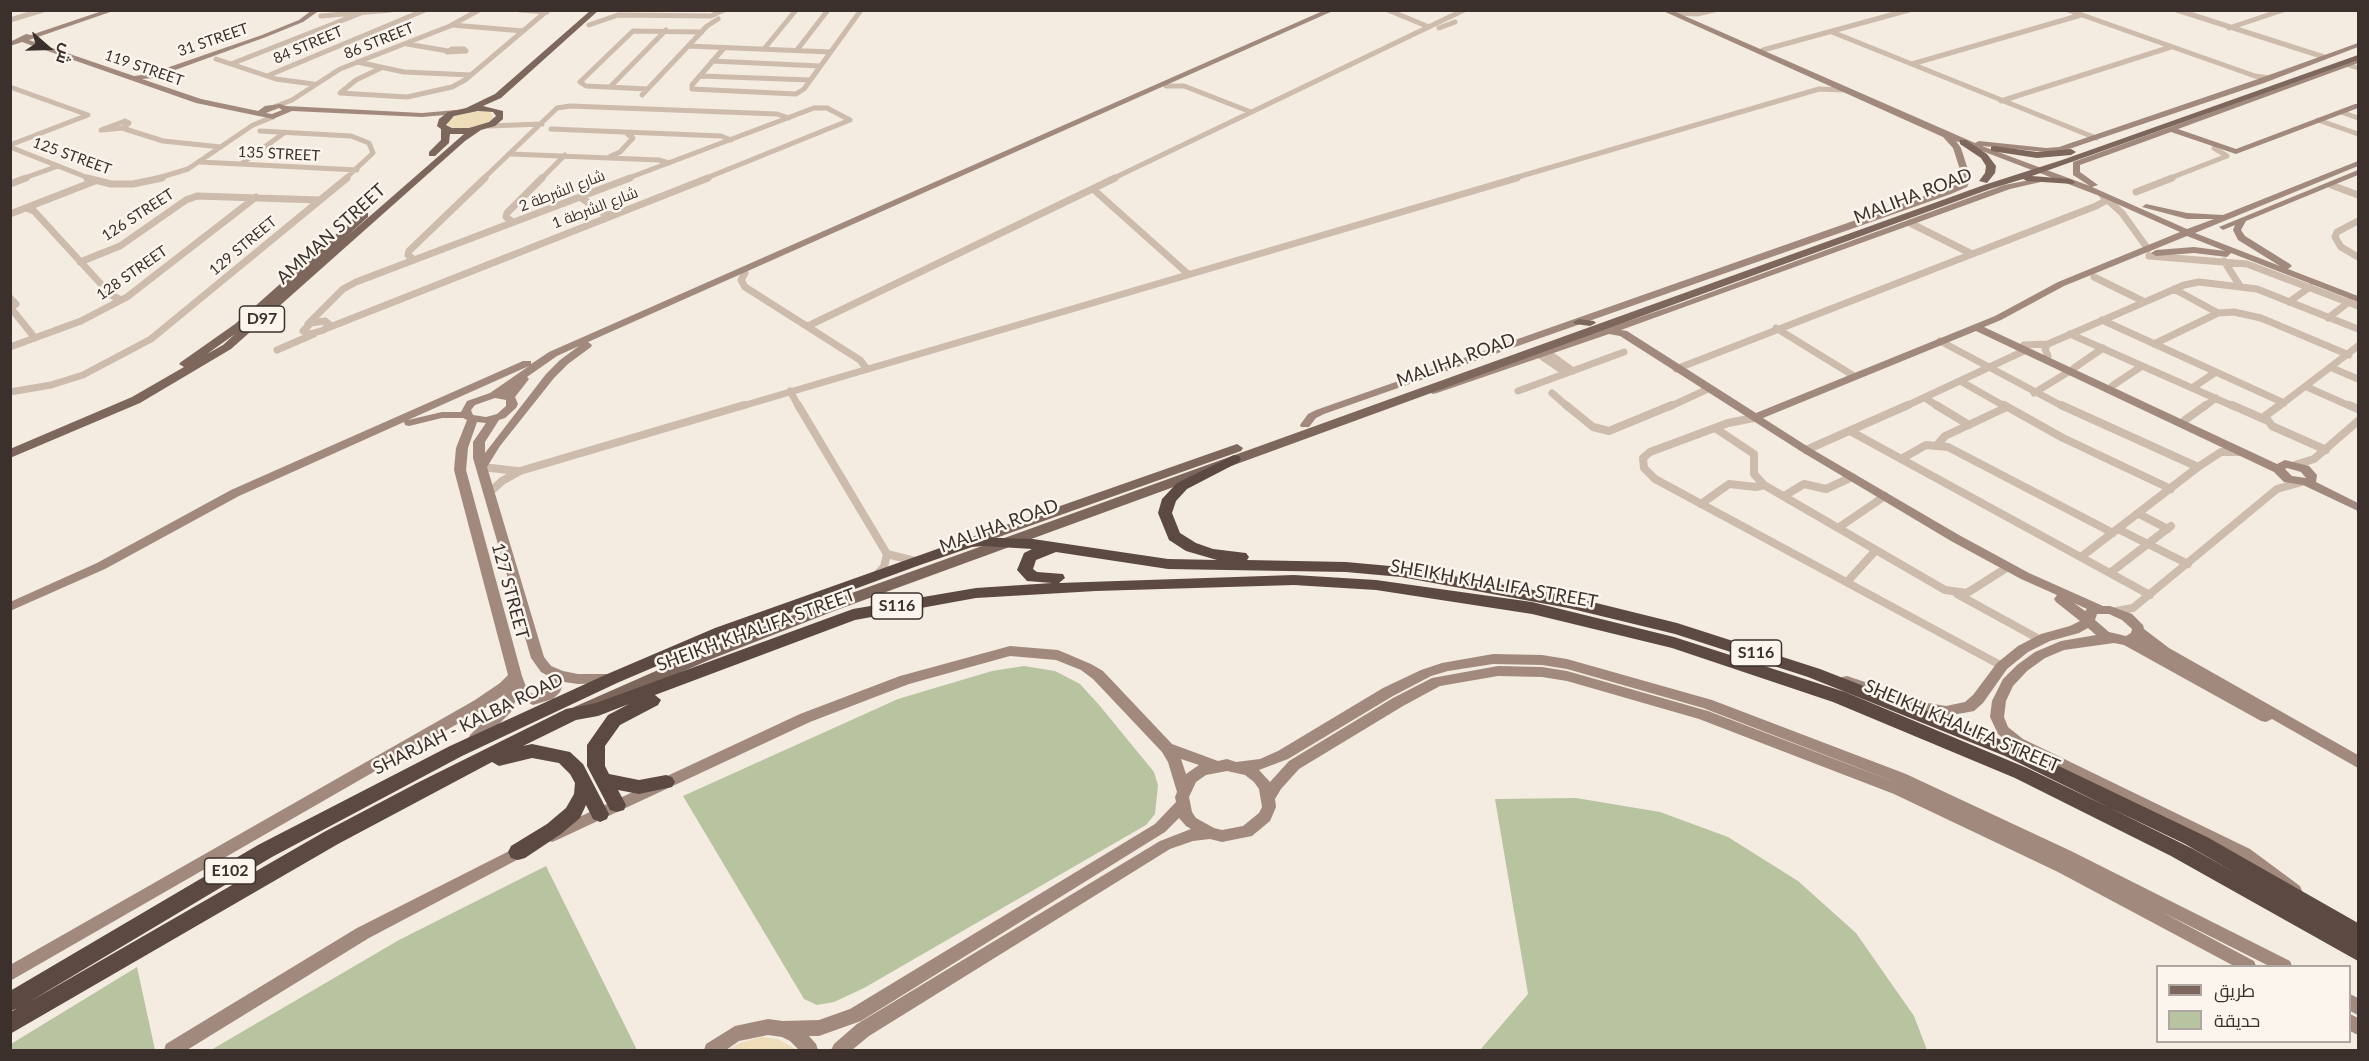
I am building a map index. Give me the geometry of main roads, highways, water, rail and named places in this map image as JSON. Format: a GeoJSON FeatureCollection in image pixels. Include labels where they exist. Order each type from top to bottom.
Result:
{"type":"FeatureCollection","features":[{"type":"Feature","properties":{"kind":"highway"},"geometry":{"type":"LineString","coordinates":[[1234,459],[1182,486],[1169,499],[1165,513],[1174,536],[1191,547],[1212,554],[1304,561],[1327,567]]}},
{"type":"Feature","properties":{"kind":"highway","name":"SHEIKH KHALIFA STREET"},"geometry":{"type":"LineString","coordinates":[[971,542],[1012,541],[1100,556],[1191,566],[1327,567],[1411,574],[1568,602],[1688,632],[1814,673],[2011,751],[2200,843],[2358,933]]}},
{"type":"Feature","properties":{"kind":"highway","name":"SHARJAH - KALBA ROAD"},"geometry":{"type":"LineString","coordinates":[[10,1002],[265,851],[456,751],[611,679],[721,632],[876,574],[971,542]]}},
{"type":"Feature","properties":{"kind":"highway"},"geometry":{"type":"LineString","coordinates":[[1100,556],[1046,550],[1034,553],[1024,565],[1028,574],[1039,578],[1223,578],[1239,582]]}},
{"type":"Feature","properties":{"kind":"highway","name":"SHEIKH KHALIFA STREET"},"geometry":{"type":"LineString","coordinates":[[572,714],[598,709],[831,622],[911,604],[1010,589],[1239,582],[1333,582],[1465,596],[1588,620],[1720,656],[1888,716],[2060,791],[2233,879],[2358,952]]}},
{"type":"Feature","properties":{"kind":"highway"},"geometry":{"type":"LineString","coordinates":[[611,793],[594,759],[596,745],[606,728],[624,712],[833,628],[911,604]]}},
{"type":"Feature","properties":{"kind":"highway","name":"SHARJAH - KALBA ROAD"},"geometry":{"type":"LineString","coordinates":[[10,1024],[331,838],[425,787],[572,714]]}},
{"type":"Feature","properties":{"kind":"highway"},"geometry":{"type":"LineString","coordinates":[[331,838],[363,827],[507,756],[520,752],[544,751],[564,757],[577,769],[597,808],[611,793],[666,782]]}},
{"type":"Feature","properties":{"kind":"highway"},"geometry":{"type":"LineString","coordinates":[[518,852],[554,829],[573,813],[583,794],[584,784]]}},
{"type":"Feature","properties":{"kind":"main road"},"geometry":{"type":"LineString","coordinates":[[470,109],[498,96],[596,10]]}},
{"type":"Feature","properties":{"kind":"main road"},"geometry":{"type":"LineString","coordinates":[[482,128],[443,127],[447,116],[456,112],[490,108],[500,113],[507,99],[606,10]]}},
{"type":"Feature","properties":{"kind":"main road","name":"MALIHA ROAD"},"geometry":{"type":"LineString","coordinates":[[2068,157],[2100,137],[2358,50]]}},
{"type":"Feature","properties":{"kind":"main road","name":"MALIHA ROAD"},"geometry":{"type":"LineString","coordinates":[[572,714],[626,689],[781,625],[1420,392],[1685,301],[1742,277],[2013,180],[2068,157],[2358,57]]}},
{"type":"Feature","properties":{"kind":"main road","name":"AMMAN STREET"},"geometry":{"type":"LineString","coordinates":[[10,454],[136,400],[186,374],[227,347],[250,330],[462,139],[496,122],[500,113]]}},
{"type":"Feature","properties":{"kind":"main road"},"geometry":{"type":"LineString","coordinates":[[2200,113],[2211,114]]}},
{"type":"Feature","properties":{"kind":"main road","name":"AMMAN STREET"},"geometry":{"type":"LineString","coordinates":[[10,445],[122,399],[172,372],[214,344],[247,319],[440,148],[447,138],[443,127]]}},
{"type":"Feature","properties":{"kind":"main road"},"geometry":{"type":"LineString","coordinates":[[2038,169],[2100,137]]}},
{"type":"Feature","properties":{"kind":"main road"},"geometry":{"type":"LineString","coordinates":[[1964,142],[1983,156],[1990,166],[1990,173],[1984,181]]}},
{"type":"Feature","properties":{"kind":"main road"},"geometry":{"type":"LineString","coordinates":[[1994,149],[2068,157],[2068,170],[2074,181],[2038,169]]}},
{"type":"Feature","properties":{"kind":"main road","name":"MALIHA ROAD"},"geometry":{"type":"LineString","coordinates":[[971,542],[1305,425],[1584,322],[1984,181],[2038,169]]}},
{"type":"Feature","properties":{"kind":"main road"},"geometry":{"type":"LineString","coordinates":[[1742,277],[1758,278]]}}]}
